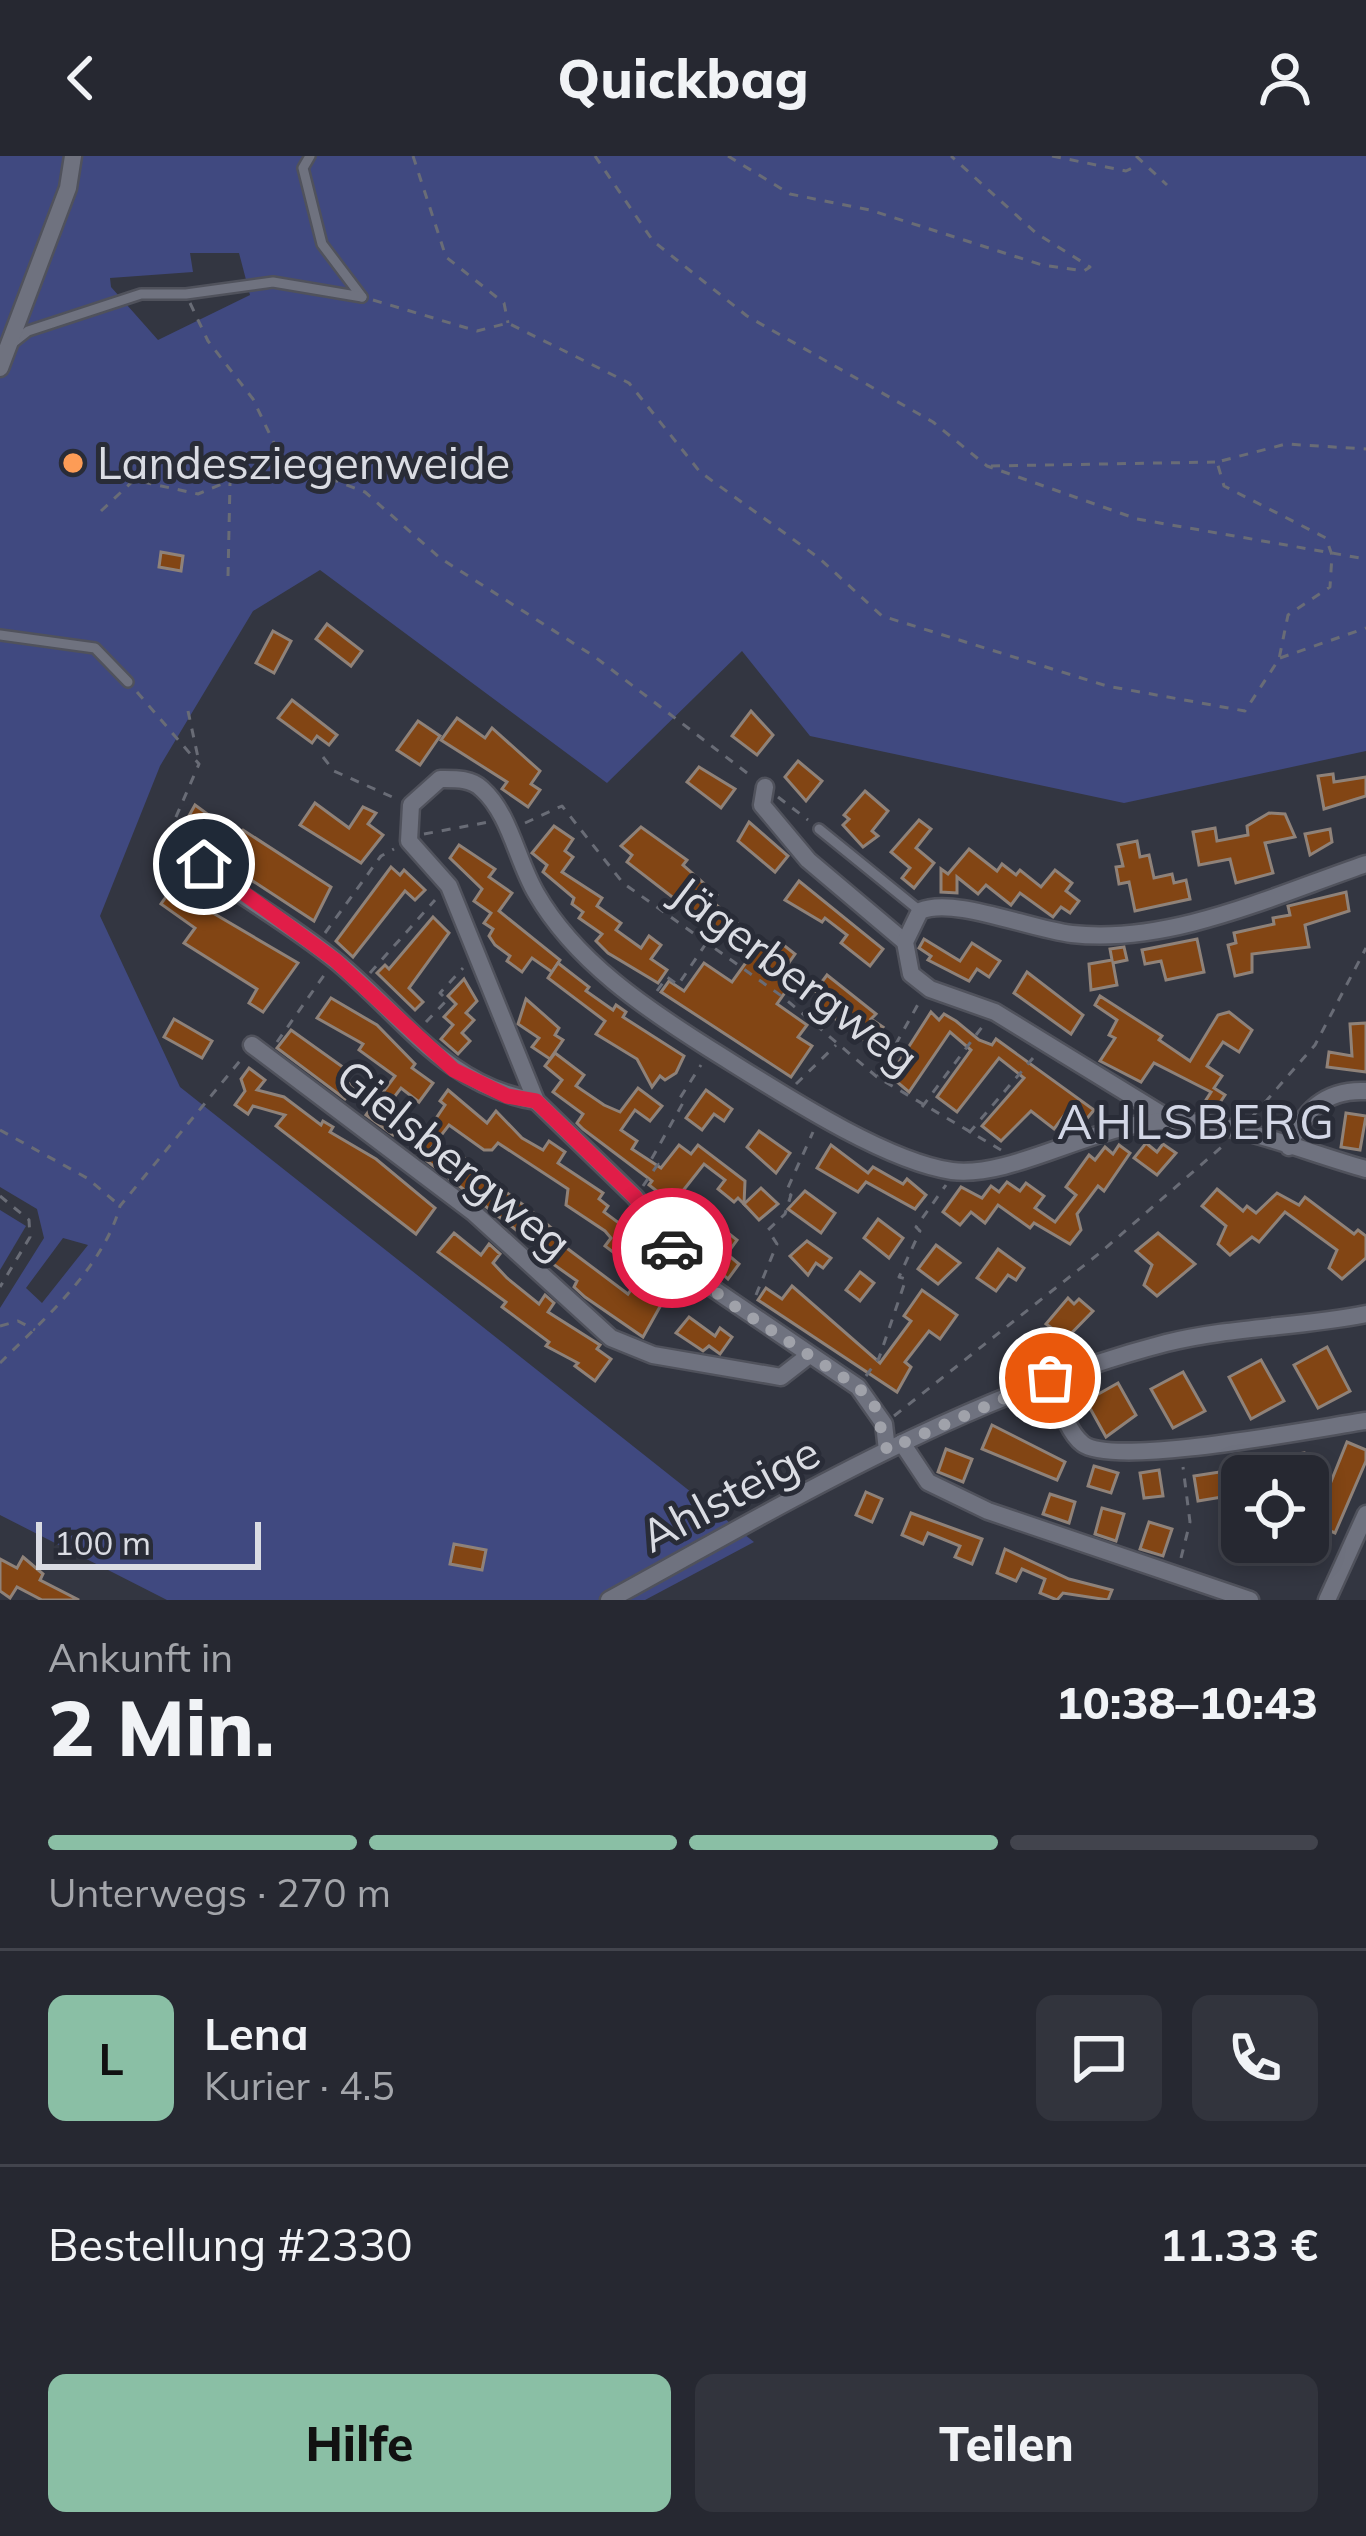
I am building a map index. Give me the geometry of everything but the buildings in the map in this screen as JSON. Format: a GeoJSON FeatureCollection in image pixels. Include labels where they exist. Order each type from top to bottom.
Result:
{"type":"FeatureCollection","features":[{"type":"Feature","properties":{"kind":"street"},"geometry":{"type":"LineString","coordinates":[[0,368],[68,188],[73,156]]}},
{"type":"Feature","properties":{"kind":"street"},"geometry":{"type":"LineString","coordinates":[[1250,1600],[1062,1540],[928,1482],[895,1446],[858,1387],[744,1311],[686,1265],[635,1197],[536,1101],[449,886],[409,841],[411,805],[440,778],[478,784],[560,928],[645,1006],[788,1095],[920,1165],[956,1172],[1019,1159],[1086,1136],[1171,1120],[1240,1131],[1366,1169]]}},
{"type":"Feature","properties":{"kind":"street"},"geometry":{"type":"LineString","coordinates":[[766,787],[762,806],[808,860],[905,942]]}},
{"type":"Feature","properties":{"kind":"street"},"geometry":{"type":"LineString","coordinates":[[1171,1120],[995,1012],[930,988],[911,974],[905,942],[920,911],[950,903],[1009,923],[1076,934],[1146,932],[1366,864]]}},
{"type":"Feature","properties":{"kind":"street"},"geometry":{"type":"LineString","coordinates":[[237,892],[335,960],[412,1036],[476,1083],[536,1101]]}},
{"type":"Feature","properties":{"kind":"street","name":"Gielsbergweg"},"geometry":{"type":"LineString","coordinates":[[259,1051],[472,1212],[611,1338],[652,1355],[781,1377],[808,1356]]}},
{"type":"Feature","properties":{"kind":"street"},"geometry":{"type":"LineString","coordinates":[[1289,1147],[1301,1116],[1340,1090],[1366,1090]]}},
{"type":"Feature","properties":{"kind":"street","name":"Ahlsteige"},"geometry":{"type":"LineString","coordinates":[[609,1600],[895,1446],[1050,1378],[1170,1342],[1366,1314]]}},
{"type":"Feature","properties":{"kind":"street"},"geometry":{"type":"LineString","coordinates":[[1050,1378],[1083,1444],[1125,1451],[1181,1448],[1366,1420]]}},
{"type":"Feature","properties":{"kind":"street"},"geometry":{"type":"LineString","coordinates":[[1327,1600],[1366,1514]]}},
{"type":"Feature","properties":{"kind":"lane"},"geometry":{"type":"LineString","coordinates":[[310,156],[303,168],[322,244],[362,297]]}},
{"type":"Feature","properties":{"kind":"lane"},"geometry":{"type":"LineString","coordinates":[[10,345],[28,331],[141,294],[185,294],[273,281],[362,297]]}},
{"type":"Feature","properties":{"kind":"lane"},"geometry":{"type":"LineString","coordinates":[[0,635],[94,648],[128,682]]}},
{"type":"Feature","properties":{"kind":"lane"},"geometry":{"type":"LineString","coordinates":[[819,829],[920,911]]}},
{"type":"Feature","properties":{"kind":"lane"},"geometry":{"type":"LineString","coordinates":[[172,839],[237,892]]}},
{"type":"Feature","properties":{"kind":"path"},"geometry":{"type":"LineString","coordinates":[[413,156],[446,257],[504,303],[508,323]]}},
{"type":"Feature","properties":{"kind":"path"},"geometry":{"type":"LineString","coordinates":[[596,156],[653,241],[709,286],[844,376],[933,422],[987,466],[1137,519],[1366,559]]}},
{"type":"Feature","properties":{"kind":"path"},"geometry":{"type":"LineString","coordinates":[[728,156],[790,194],[870,211],[1042,265],[1084,272],[1090,267],[1036,233],[951,156]]}},
{"type":"Feature","properties":{"kind":"path"},"geometry":{"type":"LineString","coordinates":[[1052,156],[1126,171],[1139,165]]}},
{"type":"Feature","properties":{"kind":"path"},"geometry":{"type":"LineString","coordinates":[[1136,156],[1139,165],[1167,185]]}},
{"type":"Feature","properties":{"kind":"path"},"geometry":{"type":"LineString","coordinates":[[185,294],[208,341],[254,399],[282,460]]}},
{"type":"Feature","properties":{"kind":"path"},"geometry":{"type":"LineString","coordinates":[[362,297],[477,331],[508,323],[629,382],[700,472],[819,558],[882,616],[1107,686],[1245,711],[1279,658],[1288,615],[1330,586],[1332,555],[1326,538],[1224,487],[1217,463]]}},
{"type":"Feature","properties":{"kind":"path"},"geometry":{"type":"LineString","coordinates":[[987,466],[1217,463],[1286,444],[1366,449]]}},
{"type":"Feature","properties":{"kind":"path"},"geometry":{"type":"LineString","coordinates":[[101,511],[134,480],[197,494],[282,460],[364,492],[440,558],[595,657],[819,829]]}},
{"type":"Feature","properties":{"kind":"path"},"geometry":{"type":"LineString","coordinates":[[227,576],[231,481]]}},
{"type":"Feature","properties":{"kind":"path"},"geometry":{"type":"LineString","coordinates":[[1279,658],[1366,628]]}},
{"type":"Feature","properties":{"kind":"path"},"geometry":{"type":"LineString","coordinates":[[128,682],[200,764]]}},
{"type":"Feature","properties":{"kind":"path"},"geometry":{"type":"LineString","coordinates":[[172,839],[200,764],[188,712]]}},
{"type":"Feature","properties":{"kind":"path"},"geometry":{"type":"LineString","coordinates":[[323,758],[334,771],[411,805]]}},
{"type":"Feature","properties":{"kind":"path","name":"Jägerbergweg"},"geometry":{"type":"LineString","coordinates":[[505,826],[562,806],[623,883],[877,1076],[968,1134],[1019,1159]]}},
{"type":"Feature","properties":{"kind":"path"},"geometry":{"type":"LineString","coordinates":[[315,946],[381,856],[409,841],[505,826]]}},
{"type":"Feature","properties":{"kind":"path"},"geometry":{"type":"LineString","coordinates":[[360,983],[449,886]]}},
{"type":"Feature","properties":{"kind":"path"},"geometry":{"type":"LineString","coordinates":[[645,1006],[667,976],[679,985],[706,943]]}},
{"type":"Feature","properties":{"kind":"path"},"geometry":{"type":"LineString","coordinates":[[884,1424],[1101,1252],[1240,1131],[1315,1045],[1366,948]]}},
{"type":"Feature","properties":{"kind":"path"},"geometry":{"type":"LineString","coordinates":[[412,1036],[447,1000],[440,993],[478,952]]}},
{"type":"Feature","properties":{"kind":"path"},"geometry":{"type":"LineString","coordinates":[[0,1363],[35,1330],[115,1225],[120,1206],[335,960]]}},
{"type":"Feature","properties":{"kind":"path"},"geometry":{"type":"LineString","coordinates":[[877,1076],[930,988]]}},
{"type":"Feature","properties":{"kind":"path"},"geometry":{"type":"LineString","coordinates":[[922,1107],[995,1012]]}},
{"type":"Feature","properties":{"kind":"path"},"geometry":{"type":"LineString","coordinates":[[788,1095],[807,1069],[838,1044]]}},
{"type":"Feature","properties":{"kind":"path"},"geometry":{"type":"LineString","coordinates":[[968,1134],[1043,1045]]}},
{"type":"Feature","properties":{"kind":"path"},"geometry":{"type":"LineString","coordinates":[[635,1197],[658,1164],[651,1160],[684,1101],[680,1098],[712,1050]]}},
{"type":"Feature","properties":{"kind":"path"},"geometry":{"type":"LineString","coordinates":[[744,1311],[764,1285],[777,1244],[768,1231],[785,1214],[791,1195],[786,1192],[823,1114]]}},
{"type":"Feature","properties":{"kind":"path"},"geometry":{"type":"LineString","coordinates":[[0,1130],[87,1178],[120,1206]]}},
{"type":"Feature","properties":{"kind":"path"},"geometry":{"type":"LineString","coordinates":[[858,1387],[879,1358],[892,1323],[906,1280],[898,1277],[920,1231],[916,1227],[956,1172]]}},
{"type":"Feature","properties":{"kind":"path"},"geometry":{"type":"LineString","coordinates":[[0,1196],[29,1220],[30,1237],[0,1287]]}},
{"type":"Feature","properties":{"kind":"path"},"geometry":{"type":"LineString","coordinates":[[0,1327],[18,1321],[35,1330]]}},
{"type":"Feature","properties":{"kind":"path"},"geometry":{"type":"LineString","coordinates":[[1176,1577],[1190,1522],[1181,1448]]}},
{"type":"Feature","properties":{"kind":"path"},"geometry":{"type":"LineString","coordinates":[[1329,1551],[1347,1558]]}},
{"type":"Feature","properties":{"kind":"shaded area"},"geometry":{"type":"Polygon","coordinates":[[[0,156],[1366,156],[1366,751],[1124,803],[810,736],[742,651],[607,783],[320,570],[253,611],[160,766],[100,916],[180,1087],[754,1542],[645,1600],[167,1600],[0,1515],[0,1308],[44,1238],[37,1209],[0,1187],[0,156]],[[190,253],[193,272],[110,278],[111,287],[158,340],[250,295],[239,253],[190,253]],[[63,1238],[26,1288],[42,1303],[88,1245],[63,1238]]]}},
{"type":"Feature","properties":{"kind":"shaded area"},"geometry":{"type":"Polygon","coordinates":[[[0,1210],[26,1226],[0,1270],[0,1210]]]}},
{"type":"Feature","properties":{"kind":"way so far"},"geometry":{"type":"LineString","coordinates":[[672,1248],[722,1298],[858,1387],[884,1424],[887,1450],[1050,1378]]}},
{"type":"Feature","properties":{"kind":"place","name":"Landesziegenweide"},"geometry":{"type":"Point","coordinates":[73,463]}},
{"type":"Feature","properties":{"kind":"district","name":"AHLSBERG"},"geometry":{"type":"Point","coordinates":[1197,1122]}},
{"type":"Feature","properties":{"kind":"route"},"geometry":{"type":"LineString","coordinates":[[204,864],[335,960],[429,1052],[454,1070],[507,1096],[536,1101],[635,1197],[672,1248]]}}]}
